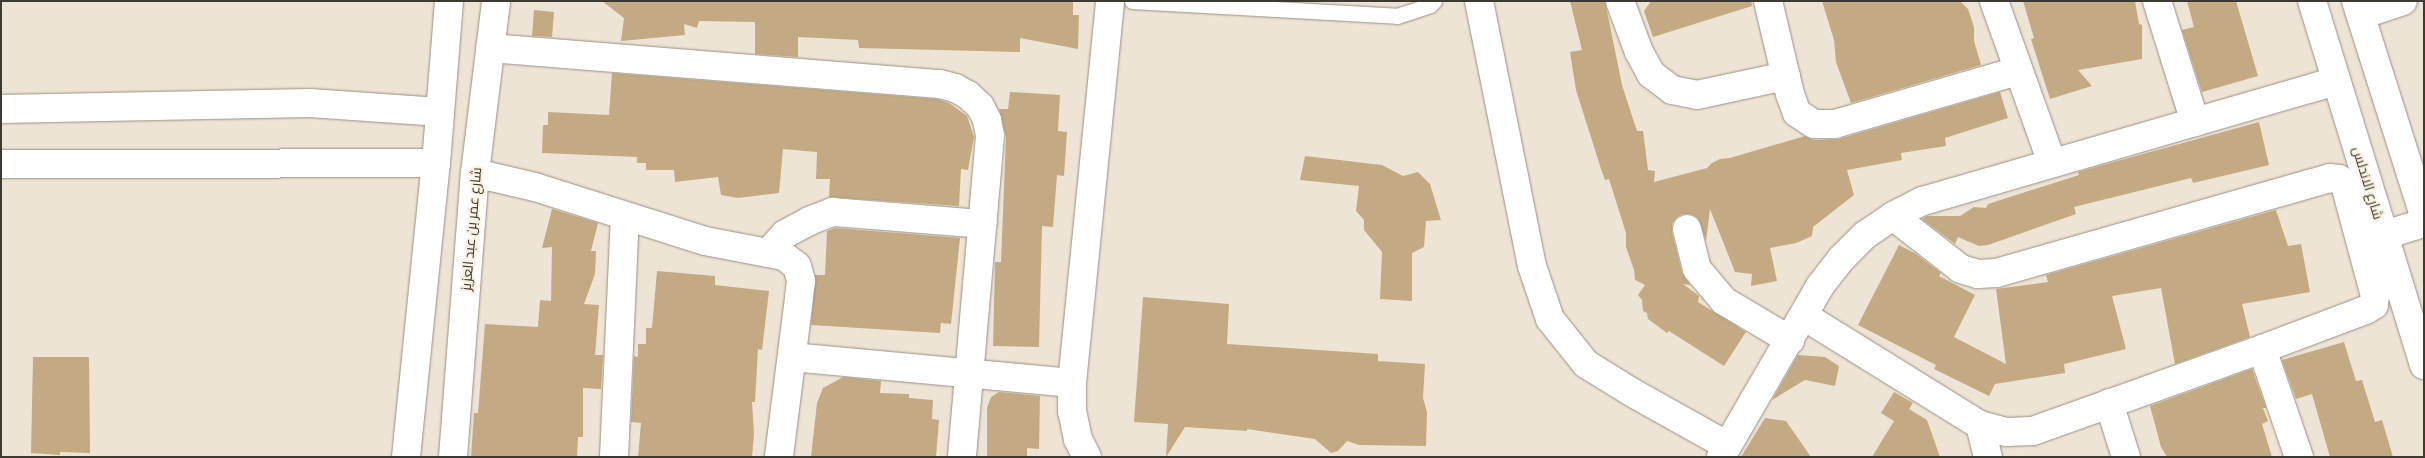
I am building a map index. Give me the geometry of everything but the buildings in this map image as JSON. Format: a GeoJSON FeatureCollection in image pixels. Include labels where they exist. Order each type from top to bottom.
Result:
{"type":"FeatureCollection","features":[{"type":"Feature","properties":{"kind":"street"},"geometry":{"type":"LineString","coordinates":[[406,457],[436,163],[449,1]]}},
{"type":"Feature","properties":{"kind":"street","name":"شارع عمر بن عبد العزيز"},"geometry":{"type":"LineString","coordinates":[[453,457],[475,173],[496,1]]}},
{"type":"Feature","properties":{"kind":"street"},"geometry":{"type":"LineString","coordinates":[[1087,457],[1078,439],[1072,411],[1072,383],[1110,1]]}},
{"type":"Feature","properties":{"kind":"street"},"geometry":{"type":"LineString","coordinates":[[1479,1],[1532,266],[1550,319],[1586,364],[1723,451],[1790,340],[1820,286],[1841,259],[1865,235],[1893,216],[1923,201],[2336,81]]}},
{"type":"Feature","properties":{"kind":"street"},"geometry":{"type":"LineString","coordinates":[[1620,1],[1639,52],[1651,74],[1672,90],[1697,95],[1786,76]]}},
{"type":"Feature","properties":{"kind":"street"},"geometry":{"type":"LineString","coordinates":[[1768,1],[1797,113],[1814,124],[1835,124],[2018,71]]}},
{"type":"Feature","properties":{"kind":"street"},"geometry":{"type":"LineString","coordinates":[[1994,1],[2052,163]]}},
{"type":"Feature","properties":{"kind":"street"},"geometry":{"type":"LineString","coordinates":[[2157,1],[2195,122]]}},
{"type":"Feature","properties":{"kind":"street","name":"شارع الاندلس"},"geometry":{"type":"LineString","coordinates":[[2312,1],[2424,365]]}},
{"type":"Feature","properties":{"kind":"street"},"geometry":{"type":"LineString","coordinates":[[2403,1],[2359,8],[2416,160],[2424,216]]}},
{"type":"Feature","properties":{"kind":"street"},"geometry":{"type":"LineString","coordinates":[[490,48],[940,84],[955,88],[974,100],[987,120],[990,136],[962,457]]}},
{"type":"Feature","properties":{"kind":"street"},"geometry":{"type":"LineString","coordinates":[[1,109],[310,103],[440,112]]}},
{"type":"Feature","properties":{"kind":"street"},"geometry":{"type":"LineString","coordinates":[[1,164],[436,163]]}},
{"type":"Feature","properties":{"kind":"street"},"geometry":{"type":"LineString","coordinates":[[475,173],[535,187],[705,241],[784,256],[798,266],[801,281],[779,457]]}},
{"type":"Feature","properties":{"kind":"street"},"geometry":{"type":"LineString","coordinates":[[1804,316],[1980,424],[2006,432],[2032,431],[2366,310],[2374,304],[2376,296],[2345,185],[2339,179],[2330,178],[1997,273],[1978,274],[1961,269],[1893,216]]}},
{"type":"Feature","properties":{"kind":"street"},"geometry":{"type":"LineString","coordinates":[[768,253],[785,234],[809,221],[833,212],[983,224]]}},
{"type":"Feature","properties":{"kind":"street"},"geometry":{"type":"LineString","coordinates":[[614,457],[626,216]]}},
{"type":"Feature","properties":{"kind":"street"},"geometry":{"type":"LineString","coordinates":[[2384,235],[2424,223]]}},
{"type":"Feature","properties":{"kind":"street"},"geometry":{"type":"LineString","coordinates":[[1686,229],[1697,269],[1724,301],[1790,340]]}},
{"type":"Feature","properties":{"kind":"street"},"geometry":{"type":"LineString","coordinates":[[2262,348],[2299,457]]}},
{"type":"Feature","properties":{"kind":"street"},"geometry":{"type":"LineString","coordinates":[[792,357],[1072,383]]}},
{"type":"Feature","properties":{"kind":"street"},"geometry":{"type":"LineString","coordinates":[[2109,403],[2126,457]]}},
{"type":"Feature","properties":{"kind":"street"},"geometry":{"type":"LineString","coordinates":[[1980,424],[1988,457]]}},
{"type":"Feature","properties":{"kind":"lane"},"geometry":{"type":"LineString","coordinates":[[1132,1],[1397,16],[1430,5],[1434,1]]}}]}
